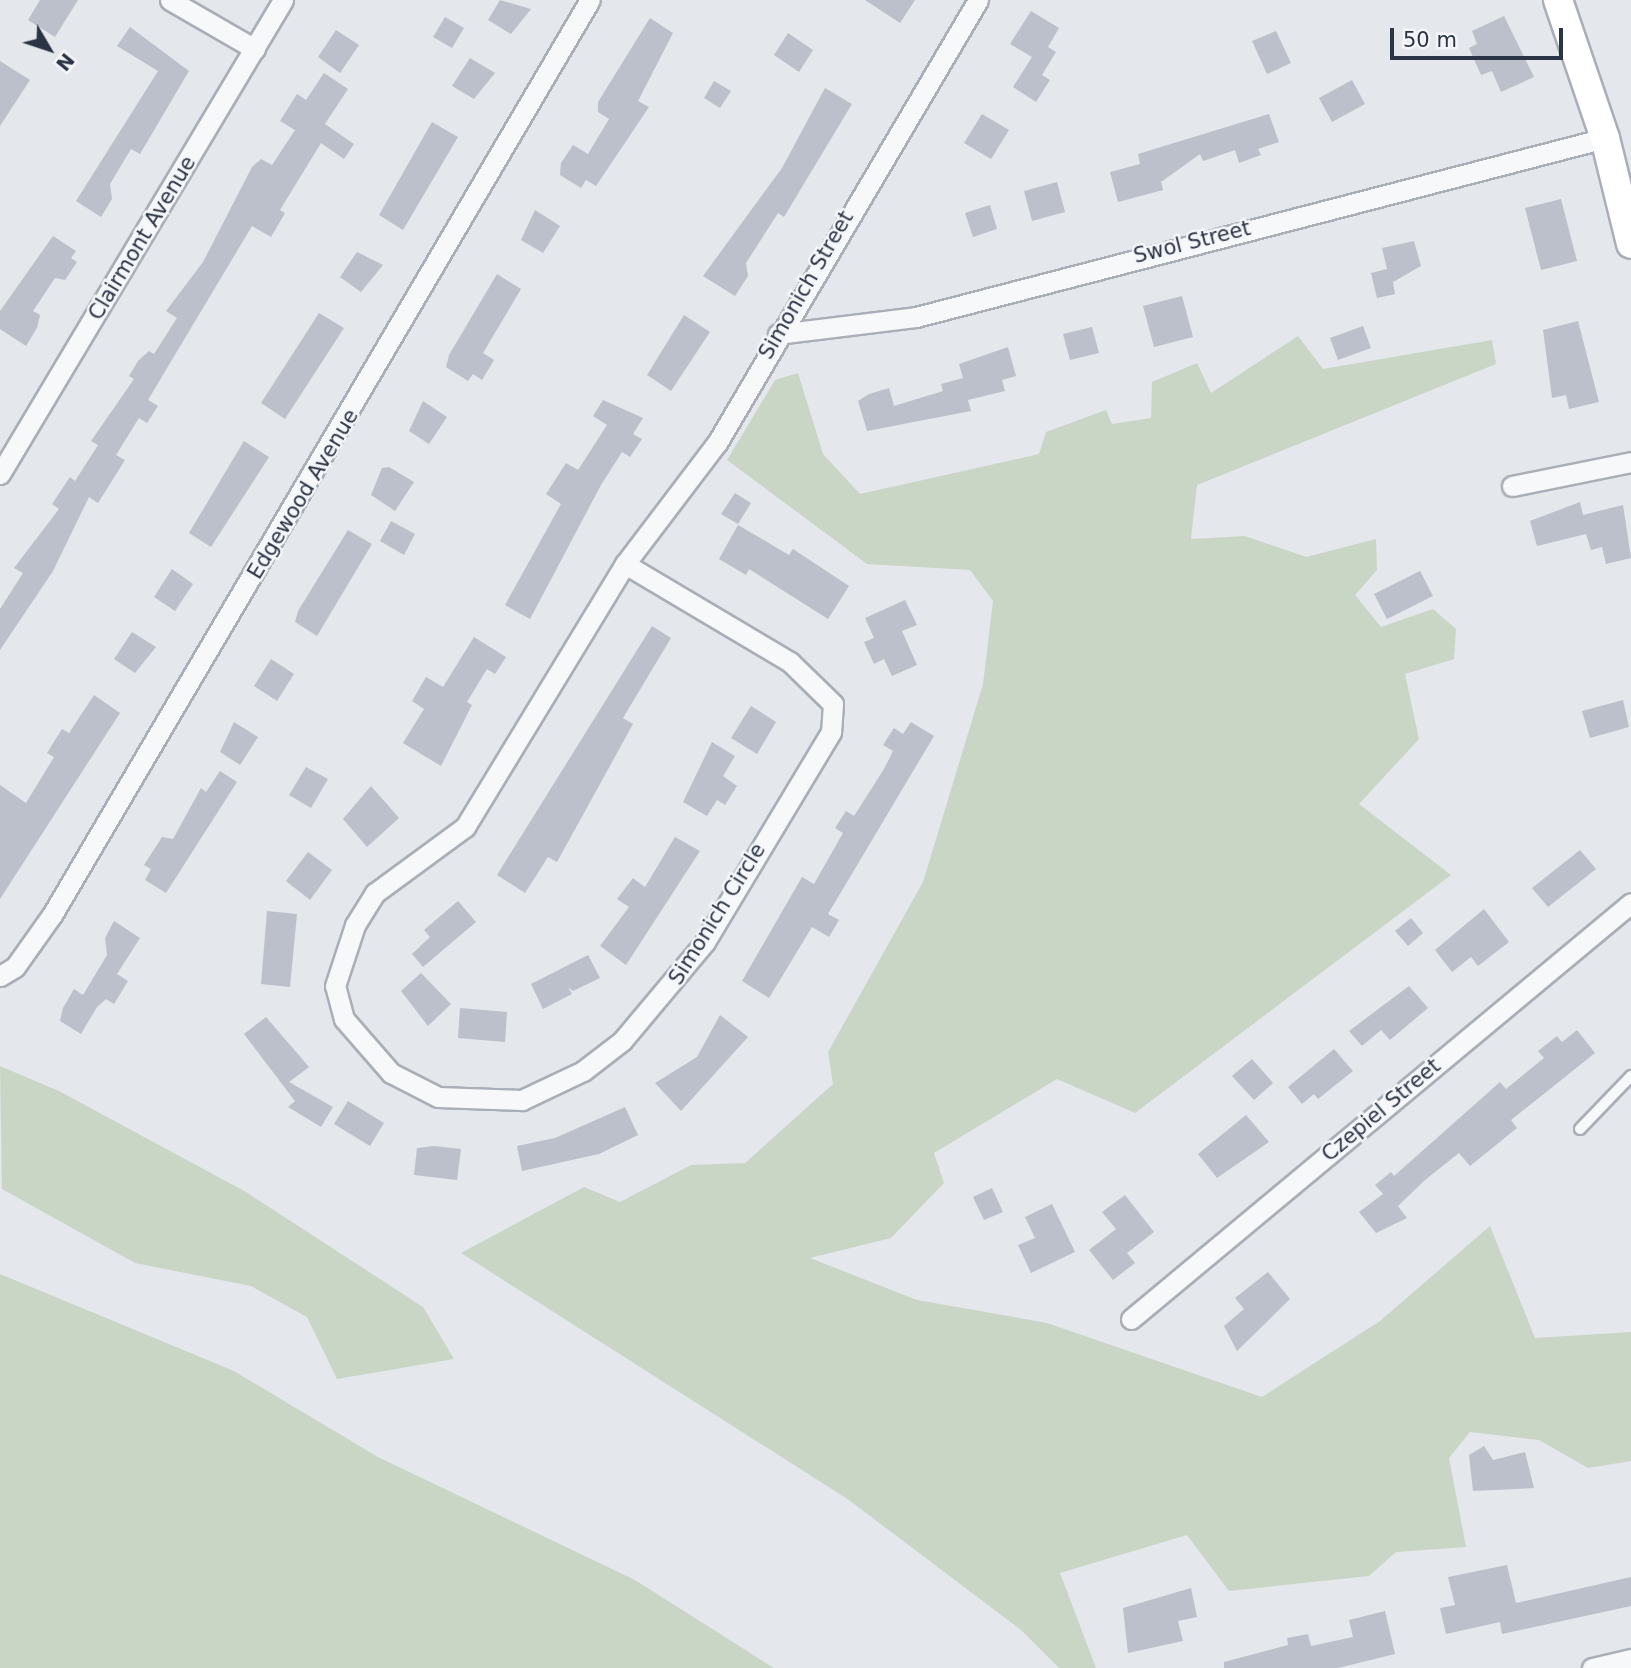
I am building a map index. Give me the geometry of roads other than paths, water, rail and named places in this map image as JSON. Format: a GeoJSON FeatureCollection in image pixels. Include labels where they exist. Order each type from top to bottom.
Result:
{"type":"FeatureCollection","features":[{"type":"Feature","properties":{"kind":"main road"},"geometry":{"type":"LineString","coordinates":[[1558,0],[1605,138],[1631,244]]}},
{"type":"Feature","properties":{"kind":"street"},"geometry":{"type":"LineString","coordinates":[[170,0],[254,49]]}},
{"type":"Feature","properties":{"kind":"street","name":"Clairmont Avenue"},"geometry":{"type":"LineString","coordinates":[[0,474],[283,0]]}},
{"type":"Feature","properties":{"kind":"street","name":"Edgewood Avenue"},"geometry":{"type":"LineString","coordinates":[[0,976],[15,967],[52,915],[590,0]]}},
{"type":"Feature","properties":{"kind":"street","name":"Simonich Street"},"geometry":{"type":"LineString","coordinates":[[625,564],[717,443],[778,334],[978,0]]}},
{"type":"Feature","properties":{"kind":"street","name":"Swol Street"},"geometry":{"type":"LineString","coordinates":[[778,334],[916,317],[1605,138]]}},
{"type":"Feature","properties":{"kind":"street"},"geometry":{"type":"LineString","coordinates":[[1511,486],[1631,461]]}},
{"type":"Feature","properties":{"kind":"street","name":"Simonich Circle"},"geometry":{"type":"LineString","coordinates":[[625,564],[790,662],[833,704],[831,733],[705,942],[622,1041],[583,1071],[522,1100],[438,1097],[368,1053],[341,1008],[335,986],[341,956],[375,893],[465,827],[625,564]]}},
{"type":"Feature","properties":{"kind":"street","name":"Czepiel Street"},"geometry":{"type":"LineString","coordinates":[[1131,1319],[1631,903]]}},
{"type":"Feature","properties":{"kind":"street"},"geometry":{"type":"LineString","coordinates":[[1592,1668],[1631,1659]]}},
{"type":"Feature","properties":{"kind":"lane"},"geometry":{"type":"LineString","coordinates":[[1580,1129],[1631,1076]]}}]}
